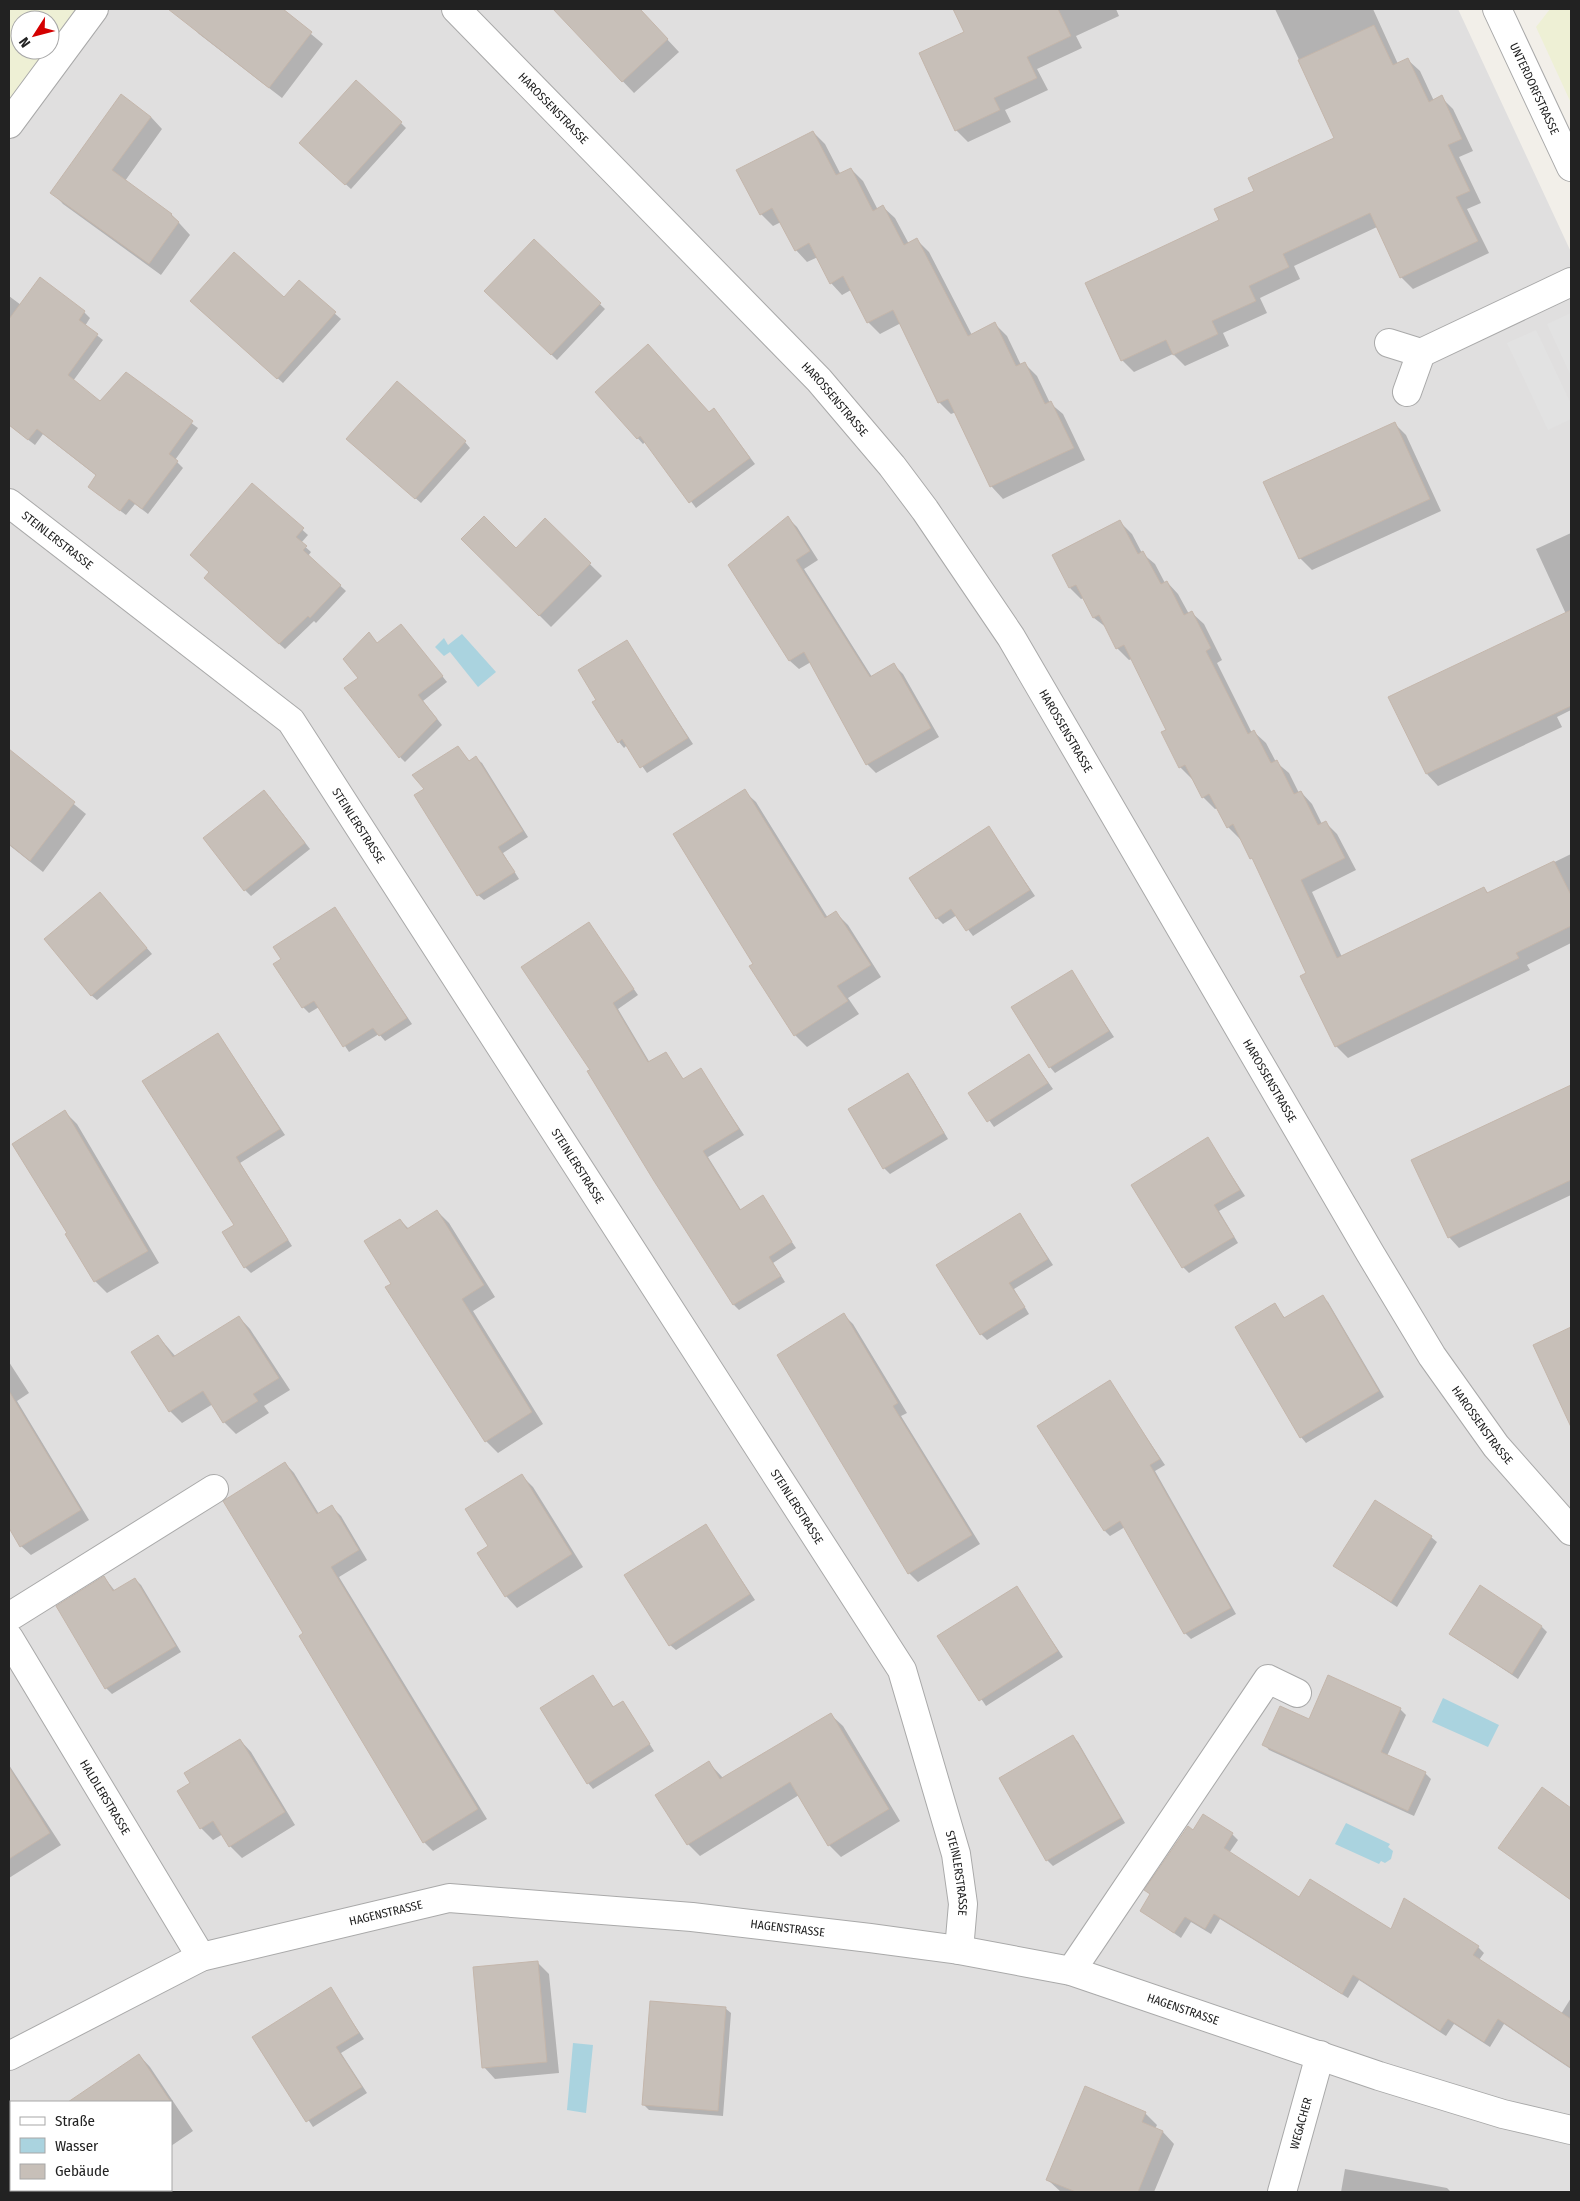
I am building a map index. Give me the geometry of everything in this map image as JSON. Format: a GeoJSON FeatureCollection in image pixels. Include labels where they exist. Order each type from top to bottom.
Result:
{"type":"FeatureCollection","features":[{"type":"Feature","properties":{"kind":"street"},"geometry":{"type":"LineString","coordinates":[[9,124],[94,9]]}},
{"type":"Feature","properties":{"kind":"street","name":"HAROSSENSTRASSE"},"geometry":{"type":"LineString","coordinates":[[456,9],[819,380],[892,466],[925,510],[1011,637],[1428,1349],[1496,1446],[1571,1531]]}},
{"type":"Feature","properties":{"kind":"street","name":"UNTERDORFSTRASSE"},"geometry":{"type":"LineString","coordinates":[[1497,9],[1571,168]]}},
{"type":"Feature","properties":{"kind":"street"},"geometry":{"type":"LineString","coordinates":[[1389,343],[1421,353],[1571,282]]}},
{"type":"Feature","properties":{"kind":"street"},"geometry":{"type":"LineString","coordinates":[[1407,392],[1421,353]]}},
{"type":"Feature","properties":{"kind":"street","name":"STEINLERSTRASSE"},"geometry":{"type":"LineString","coordinates":[[9,503],[291,721],[902,1670],[956,1854],[963,1904],[959,1950]]}},
{"type":"Feature","properties":{"kind":"street"},"geometry":{"type":"LineString","coordinates":[[9,1617],[214,1489]]}},
{"type":"Feature","properties":{"kind":"street","name":"HALDLERSTRASSE"},"geometry":{"type":"LineString","coordinates":[[9,1638],[201,1957]]}},
{"type":"Feature","properties":{"kind":"street"},"geometry":{"type":"LineString","coordinates":[[1070,1971],[1268,1679],[1297,1693]]}},
{"type":"Feature","properties":{"kind":"street","name":"HAGENSTRASSE"},"geometry":{"type":"LineString","coordinates":[[9,2056],[201,1957],[449,1898],[692,1917],[959,1950],[1070,1971],[1378,2076],[1504,2114],[1571,2130]]}},
{"type":"Feature","properties":{"kind":"street","name":"WEGACHER"},"geometry":{"type":"LineString","coordinates":[[1282,2192],[1320,2055]]}},
{"type":"Feature","properties":{"kind":"shaded area"},"geometry":{"type":"Polygon","coordinates":[[[94,9],[1458,9],[1571,252],[1571,2192],[9,2192],[9,124],[56,60],[60,60],[60,55],[94,9]]]}},
{"type":"Feature","properties":{"kind":"shaded area"},"geometry":{"type":"Polygon","coordinates":[[[1571,313],[1571,376],[1547,324],[1571,313]]]}},
{"type":"Feature","properties":{"kind":"shaded area"},"geometry":{"type":"Polygon","coordinates":[[[1536,330],[1571,404],[1571,419],[1548,430],[1507,343],[1536,330]]]}},
{"type":"Feature","properties":{"kind":"green space"},"geometry":{"type":"Polygon","coordinates":[[[9,9],[94,9],[60,55],[60,10],[10,10],[10,60],[56,60],[9,124],[9,9]]]}},
{"type":"Feature","properties":{"kind":"green space"},"geometry":{"type":"Polygon","coordinates":[[[1550,9],[1571,9],[1571,103],[1536,27],[1550,9]]]}},
{"type":"Feature","properties":{"kind":"water"},"geometry":{"type":"Polygon","coordinates":[[[462,634],[496,672],[478,687],[450,652],[444,656],[435,647],[444,638],[448,645],[462,634]]]}},
{"type":"Feature","properties":{"kind":"water"},"geometry":{"type":"Polygon","coordinates":[[[1443,1698],[1499,1725],[1488,1747],[1432,1722],[1443,1698]]]}},
{"type":"Feature","properties":{"kind":"water"},"geometry":{"type":"Polygon","coordinates":[[[1346,1823],[1390,1844],[1388,1847],[1393,1851],[1391,1859],[1385,1863],[1381,1861],[1379,1864],[1335,1844],[1346,1823]]]}},
{"type":"Feature","properties":{"kind":"water"},"geometry":{"type":"Polygon","coordinates":[[[573,2043],[593,2045],[586,2113],[567,2110],[573,2043]]]}},
{"type":"Feature","properties":{"kind":"building"},"geometry":{"type":"Polygon","coordinates":[[[168,9],[283,9],[312,32],[269,88],[168,9]]]}},
{"type":"Feature","properties":{"kind":"building"},"geometry":{"type":"Polygon","coordinates":[[[553,9],[640,9],[668,39],[622,82],[553,9]]]}},
{"type":"Feature","properties":{"kind":"building"},"geometry":{"type":"Polygon","coordinates":[[[953,9],[1058,9],[1071,36],[1027,57],[1037,78],[994,98],[1000,110],[955,131],[919,53],[964,32],[953,9]]]}},
{"type":"Feature","properties":{"kind":"building"},"geometry":{"type":"Polygon","coordinates":[[[1374,25],[1393,65],[1408,58],[1429,102],[1442,95],[1462,139],[1448,145],[1470,191],[1456,197],[1478,241],[1400,278],[1370,213],[1283,254],[1289,267],[1249,286],[1256,301],[1212,321],[1218,334],[1173,355],[1166,340],[1121,361],[1085,283],[1219,220],[1214,209],[1254,191],[1248,178],[1334,138],[1298,60],[1374,25]]]}},
{"type":"Feature","properties":{"kind":"building"},"geometry":{"type":"Polygon","coordinates":[[[356,80],[402,122],[345,185],[299,143],[356,80]]]}},
{"type":"Feature","properties":{"kind":"building"},"geometry":{"type":"Polygon","coordinates":[[[121,94],[151,117],[112,170],[172,214],[179,222],[149,264],[50,193],[121,94]]]}},
{"type":"Feature","properties":{"kind":"building"},"geometry":{"type":"Polygon","coordinates":[[[813,131],[836,175],[851,168],[873,211],[883,205],[904,245],[917,238],[968,336],[995,322],[1016,366],[1025,362],[1045,404],[1051,401],[1074,448],[990,487],[948,399],[938,403],[893,310],[867,323],[843,276],[830,284],[809,243],[795,251],[772,208],[760,215],[736,170],[813,131]]]}},
{"type":"Feature","properties":{"kind":"building"},"geometry":{"type":"Polygon","coordinates":[[[534,239],[601,303],[551,355],[484,291],[534,239]]]}},
{"type":"Feature","properties":{"kind":"building"},"geometry":{"type":"Polygon","coordinates":[[[234,252],[284,297],[299,280],[336,312],[277,379],[190,301],[234,252]]]}},
{"type":"Feature","properties":{"kind":"building"},"geometry":{"type":"Polygon","coordinates":[[[40,277],[85,311],[79,320],[98,334],[68,375],[100,401],[126,372],[193,421],[169,454],[178,461],[142,509],[129,499],[120,511],[88,487],[96,475],[37,429],[28,440],[9,425],[9,319],[40,277]]]}},
{"type":"Feature","properties":{"kind":"building"},"geometry":{"type":"Polygon","coordinates":[[[648,344],[709,412],[714,408],[750,458],[689,503],[640,436],[637,439],[595,392],[648,344]]]}},
{"type":"Feature","properties":{"kind":"building"},"geometry":{"type":"Polygon","coordinates":[[[397,381],[466,441],[415,499],[346,439],[397,381]]]}},
{"type":"Feature","properties":{"kind":"building"},"geometry":{"type":"Polygon","coordinates":[[[1395,422],[1430,499],[1299,559],[1263,482],[1395,422]]]}},
{"type":"Feature","properties":{"kind":"building"},"geometry":{"type":"Polygon","coordinates":[[[252,483],[304,528],[296,537],[307,546],[303,550],[341,585],[310,618],[308,616],[279,644],[204,578],[209,572],[190,555],[252,483]]]}},
{"type":"Feature","properties":{"kind":"building"},"geometry":{"type":"Polygon","coordinates":[[[484,516],[516,548],[545,518],[591,563],[539,616],[461,539],[484,516]]]}},
{"type":"Feature","properties":{"kind":"building"},"geometry":{"type":"Polygon","coordinates":[[[788,516],[810,551],[796,560],[870,677],[894,663],[931,728],[866,765],[804,652],[789,661],[728,565],[788,516]]]}},
{"type":"Feature","properties":{"kind":"building"},"geometry":{"type":"Polygon","coordinates":[[[1120,520],[1138,554],[1143,551],[1161,584],[1167,581],[1184,615],[1192,611],[1211,648],[1206,651],[1248,734],[1254,730],[1271,763],[1277,760],[1294,794],[1301,791],[1318,825],[1326,821],[1345,858],[1301,880],[1337,958],[1484,887],[1487,893],[1554,861],[1571,895],[1571,926],[1516,953],[1519,958],[1335,1047],[1300,976],[1306,973],[1252,858],[1250,859],[1233,824],[1227,828],[1209,794],[1202,798],[1185,765],[1179,768],[1161,732],[1166,730],[1124,645],[1116,649],[1099,615],[1093,618],[1076,585],[1069,588],[1052,555],[1120,520]]]}},
{"type":"Feature","properties":{"kind":"building"},"geometry":{"type":"Polygon","coordinates":[[[1571,610],[1571,706],[1426,774],[1388,697],[1571,610]]]}},
{"type":"Feature","properties":{"kind":"building"},"geometry":{"type":"Polygon","coordinates":[[[401,624],[443,676],[418,695],[437,719],[399,758],[344,688],[358,678],[343,659],[369,632],[377,643],[401,624]]]}},
{"type":"Feature","properties":{"kind":"building"},"geometry":{"type":"Polygon","coordinates":[[[627,640],[688,738],[640,768],[622,739],[618,743],[592,702],[596,700],[578,670],[627,640]]]}},
{"type":"Feature","properties":{"kind":"building"},"geometry":{"type":"Polygon","coordinates":[[[458,746],[469,761],[476,756],[523,831],[498,847],[515,872],[477,896],[414,795],[424,789],[412,775],[458,746]]]}},
{"type":"Feature","properties":{"kind":"building"},"geometry":{"type":"Polygon","coordinates":[[[9,749],[75,802],[30,861],[9,844],[9,749]]]}},
{"type":"Feature","properties":{"kind":"building"},"geometry":{"type":"Polygon","coordinates":[[[745,789],[825,918],[836,911],[871,965],[837,986],[848,1001],[794,1036],[749,966],[753,964],[673,834],[745,789]]]}},
{"type":"Feature","properties":{"kind":"building"},"geometry":{"type":"Polygon","coordinates":[[[264,790],[305,843],[244,891],[203,838],[264,790]]]}},
{"type":"Feature","properties":{"kind":"building"},"geometry":{"type":"Polygon","coordinates":[[[989,826],[1030,890],[966,931],[951,909],[936,919],[909,878],[989,826]]]}},
{"type":"Feature","properties":{"kind":"building"},"geometry":{"type":"Polygon","coordinates":[[[100,892],[147,948],[91,996],[44,939],[100,892]]]}},
{"type":"Feature","properties":{"kind":"building"},"geometry":{"type":"Polygon","coordinates":[[[335,907],[407,1018],[379,1036],[373,1028],[343,1047],[314,1001],[302,1008],[273,964],[281,959],[273,947],[335,907]]]}},
{"type":"Feature","properties":{"kind":"building"},"geometry":{"type":"Polygon","coordinates":[[[589,922],[634,989],[613,1003],[648,1062],[666,1052],[683,1079],[701,1068],[739,1129],[703,1151],[740,1210],[763,1195],[792,1242],[769,1257],[781,1276],[733,1305],[587,1071],[590,1070],[521,967],[589,922]]]}},
{"type":"Feature","properties":{"kind":"building"},"geometry":{"type":"Polygon","coordinates":[[[1072,970],[1109,1031],[1049,1068],[1011,1007],[1072,970]]]}},
{"type":"Feature","properties":{"kind":"building"},"geometry":{"type":"Polygon","coordinates":[[[218,1033],[280,1129],[236,1157],[288,1240],[244,1268],[222,1232],[234,1225],[142,1081],[218,1033]]]}},
{"type":"Feature","properties":{"kind":"building"},"geometry":{"type":"Polygon","coordinates":[[[1029,1054],[1048,1083],[987,1122],[968,1093],[1029,1054]]]}},
{"type":"Feature","properties":{"kind":"building"},"geometry":{"type":"Polygon","coordinates":[[[908,1073],[944,1133],[883,1169],[848,1109],[908,1073]]]}},
{"type":"Feature","properties":{"kind":"building"},"geometry":{"type":"Polygon","coordinates":[[[1571,1085],[1571,1180],[1448,1238],[1411,1160],[1571,1085]]]}},
{"type":"Feature","properties":{"kind":"building"},"geometry":{"type":"Polygon","coordinates":[[[65,1110],[148,1251],[94,1282],[65,1234],[67,1233],[12,1144],[65,1110]]]}},
{"type":"Feature","properties":{"kind":"building"},"geometry":{"type":"Polygon","coordinates":[[[1208,1137],[1240,1190],[1214,1205],[1234,1237],[1182,1268],[1131,1185],[1208,1137]]]}},
{"type":"Feature","properties":{"kind":"building"},"geometry":{"type":"Polygon","coordinates":[[[437,1210],[484,1285],[462,1299],[532,1412],[485,1442],[385,1287],[391,1284],[364,1241],[400,1219],[407,1229],[437,1210]]]}},
{"type":"Feature","properties":{"kind":"building"},"geometry":{"type":"Polygon","coordinates":[[[1020,1213],[1048,1259],[1009,1283],[1025,1307],[980,1335],[936,1265],[1020,1213]]]}},
{"type":"Feature","properties":{"kind":"building"},"geometry":{"type":"Polygon","coordinates":[[[1323,1295],[1379,1391],[1300,1438],[1235,1327],[1275,1303],[1284,1318],[1323,1295]]]}},
{"type":"Feature","properties":{"kind":"building"},"geometry":{"type":"Polygon","coordinates":[[[844,1313],[898,1403],[893,1406],[972,1535],[908,1574],[777,1355],[844,1313]]]}},
{"type":"Feature","properties":{"kind":"building"},"geometry":{"type":"Polygon","coordinates":[[[239,1316],[279,1378],[253,1394],[258,1401],[223,1423],[203,1391],[169,1412],[131,1352],[158,1335],[173,1357],[239,1316]]]}},
{"type":"Feature","properties":{"kind":"building"},"geometry":{"type":"Polygon","coordinates":[[[1571,1327],[1571,1427],[1533,1345],[1571,1327]]]}},
{"type":"Feature","properties":{"kind":"building"},"geometry":{"type":"Polygon","coordinates":[[[1110,1380],[1160,1459],[1150,1465],[1231,1608],[1184,1634],[1120,1521],[1104,1531],[1037,1426],[1110,1380]]]}},
{"type":"Feature","properties":{"kind":"building"},"geometry":{"type":"Polygon","coordinates":[[[9,1391],[81,1510],[20,1547],[9,1528],[9,1391]]]}},
{"type":"Feature","properties":{"kind":"building"},"geometry":{"type":"Polygon","coordinates":[[[285,1462],[317,1514],[332,1505],[359,1550],[331,1567],[478,1809],[423,1843],[299,1636],[303,1633],[223,1501],[285,1462]]]}},
{"type":"Feature","properties":{"kind":"building"},"geometry":{"type":"Polygon","coordinates":[[[522,1474],[572,1554],[505,1597],[477,1553],[488,1546],[465,1509],[522,1474]]]}},
{"type":"Feature","properties":{"kind":"building"},"geometry":{"type":"Polygon","coordinates":[[[1375,1500],[1432,1536],[1391,1602],[1333,1566],[1375,1500]]]}},
{"type":"Feature","properties":{"kind":"building"},"geometry":{"type":"Polygon","coordinates":[[[706,1524],[750,1594],[669,1646],[624,1575],[706,1524]]]}},
{"type":"Feature","properties":{"kind":"building"},"geometry":{"type":"Polygon","coordinates":[[[104,1576],[113,1591],[135,1578],[176,1646],[105,1689],[56,1606],[104,1576]]]}},
{"type":"Feature","properties":{"kind":"building"},"geometry":{"type":"Polygon","coordinates":[[[1480,1585],[1542,1626],[1512,1674],[1449,1634],[1480,1585]]]}},
{"type":"Feature","properties":{"kind":"building"},"geometry":{"type":"Polygon","coordinates":[[[1017,1586],[1058,1651],[979,1701],[937,1636],[1017,1586]]]}},
{"type":"Feature","properties":{"kind":"building"},"geometry":{"type":"Polygon","coordinates":[[[593,1675],[613,1707],[623,1701],[650,1744],[587,1784],[540,1708],[593,1675]]]}},
{"type":"Feature","properties":{"kind":"building"},"geometry":{"type":"Polygon","coordinates":[[[1328,1675],[1401,1708],[1381,1752],[1426,1772],[1408,1811],[1262,1745],[1280,1706],[1309,1719],[1328,1675]]]}},
{"type":"Feature","properties":{"kind":"building"},"geometry":{"type":"Polygon","coordinates":[[[831,1713],[889,1809],[828,1846],[790,1782],[687,1845],[655,1795],[709,1761],[720,1779],[831,1713]]]}},
{"type":"Feature","properties":{"kind":"building"},"geometry":{"type":"Polygon","coordinates":[[[1073,1735],[1121,1818],[1046,1861],[999,1778],[1073,1735]]]}},
{"type":"Feature","properties":{"kind":"building"},"geometry":{"type":"Polygon","coordinates":[[[240,1739],[285,1812],[229,1847],[213,1821],[200,1829],[177,1791],[190,1783],[184,1773],[240,1739]]]}},
{"type":"Feature","properties":{"kind":"building"},"geometry":{"type":"Polygon","coordinates":[[[9,1767],[50,1833],[9,1859],[9,1767]]]}},
{"type":"Feature","properties":{"kind":"building"},"geometry":{"type":"Polygon","coordinates":[[[1542,1787],[1571,1808],[1571,1900],[1498,1848],[1542,1787]]]}},
{"type":"Feature","properties":{"kind":"building"},"geometry":{"type":"Polygon","coordinates":[[[1203,1814],[1233,1833],[1224,1848],[1299,1897],[1310,1879],[1391,1929],[1404,1898],[1479,1946],[1473,1955],[1571,2019],[1571,2068],[1498,2019],[1484,2042],[1448,2019],[1440,2031],[1353,1975],[1342,1994],[1214,1914],[1205,1929],[1185,1917],[1174,1933],[1140,1911],[1150,1894],[1144,1890],[1188,1826],[1193,1830],[1203,1814]]]}},
{"type":"Feature","properties":{"kind":"building"},"geometry":{"type":"Polygon","coordinates":[[[538,1961],[547,2062],[482,2068],[473,1967],[538,1961]]]}},
{"type":"Feature","properties":{"kind":"building"},"geometry":{"type":"Polygon","coordinates":[[[331,1987],[359,2033],[336,2047],[362,2087],[306,2122],[252,2037],[331,1987]]]}},
{"type":"Feature","properties":{"kind":"building"},"geometry":{"type":"Polygon","coordinates":[[[650,2001],[726,2007],[718,2111],[642,2105],[650,2001]]]}},
{"type":"Feature","properties":{"kind":"building"},"geometry":{"type":"Polygon","coordinates":[[[139,2054],[170,2101],[69,2101],[139,2054]]]}},
{"type":"Feature","properties":{"kind":"building"},"geometry":{"type":"Polygon","coordinates":[[[1085,2086],[1146,2112],[1142,2122],[1163,2131],[1138,2192],[1076,2192],[1046,2180],[1085,2086]]]}}]}
